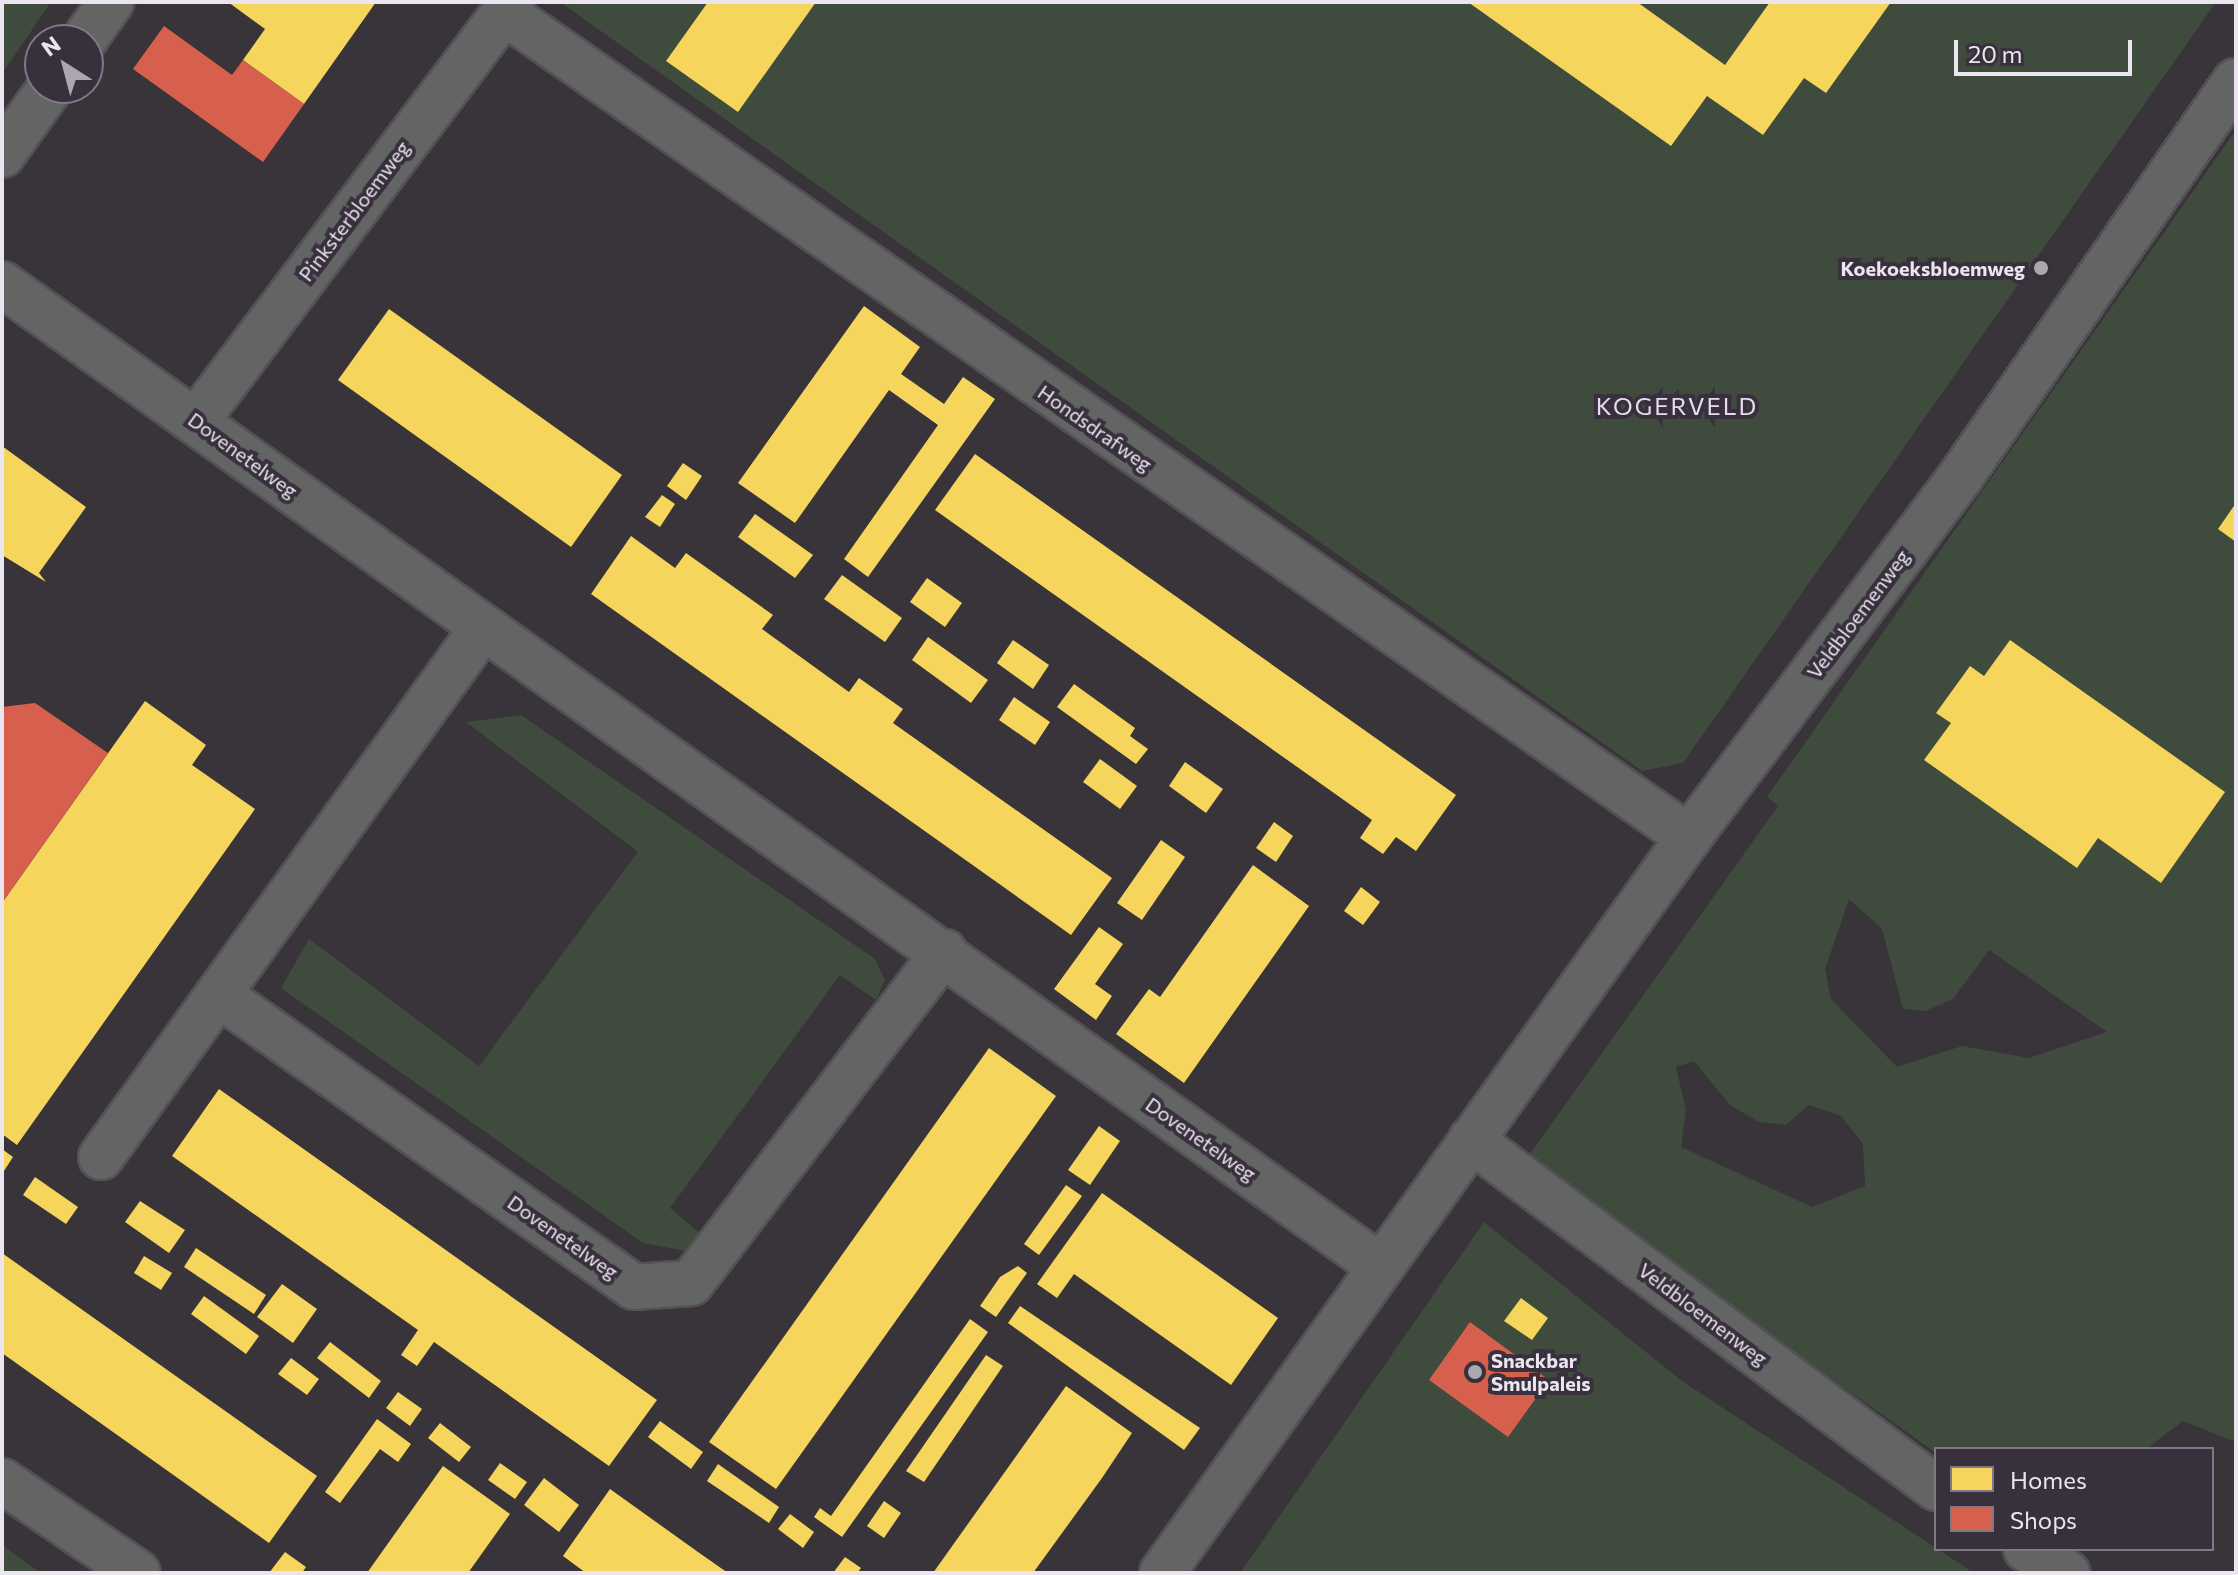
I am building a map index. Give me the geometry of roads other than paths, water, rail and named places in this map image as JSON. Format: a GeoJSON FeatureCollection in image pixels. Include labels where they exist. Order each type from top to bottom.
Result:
{"type":"FeatureCollection","features":[{"type":"Feature","properties":{"kind":"street"},"geometry":{"type":"LineString","coordinates":[[95,24],[111,2]]}},
{"type":"Feature","properties":{"kind":"street","name":"Pinksterbloemweg"},"geometry":{"type":"LineString","coordinates":[[196,421],[508,8]]}},
{"type":"Feature","properties":{"kind":"street","name":"Hondsdrafweg"},"geometry":{"type":"LineString","coordinates":[[508,8],[1689,837]]}},
{"type":"Feature","properties":{"kind":"street","name":"Veldbloemenweg"},"geometry":{"type":"LineString","coordinates":[[1162,1573],[1689,837],[1961,476],[2236,81]]}},
{"type":"Feature","properties":{"kind":"street"},"geometry":{"type":"LineString","coordinates":[[2,155],[39,104]]}},
{"type":"Feature","properties":{"kind":"street","name":"Dovenetelweg"},"geometry":{"type":"LineString","coordinates":[[2,284],[482,629],[944,952],[1381,1267]]}},
{"type":"Feature","properties":{"kind":"street"},"geometry":{"type":"LineString","coordinates":[[101,1157],[222,997],[482,629]]}},
{"type":"Feature","properties":{"kind":"street","name":"Dovenetelweg"},"geometry":{"type":"LineString","coordinates":[[222,997],[634,1287],[691,1283],[944,952]]}},
{"type":"Feature","properties":{"kind":"street","name":"Veldbloemenweg"},"geometry":{"type":"LineString","coordinates":[[1471,1140],[1934,1487]]}},
{"type":"Feature","properties":{"kind":"street"},"geometry":{"type":"LineString","coordinates":[[2,1481],[131,1571]]}},
{"type":"Feature","properties":{"kind":"street"},"geometry":{"type":"LineString","coordinates":[[2029,1551],[2067,1573]]}},
{"type":"Feature","properties":{"kind":"place","name":"Koekoeksbloemweg"},"geometry":{"type":"Point","coordinates":[2041,268]}},
{"type":"Feature","properties":{"kind":"place","name":"Snackbar Smulpaleis"},"geometry":{"type":"Point","coordinates":[1475,1372]}},
{"type":"Feature","properties":{"kind":"district","name":"KOGERVELD"},"geometry":{"type":"Point","coordinates":[1677,406]}}]}
